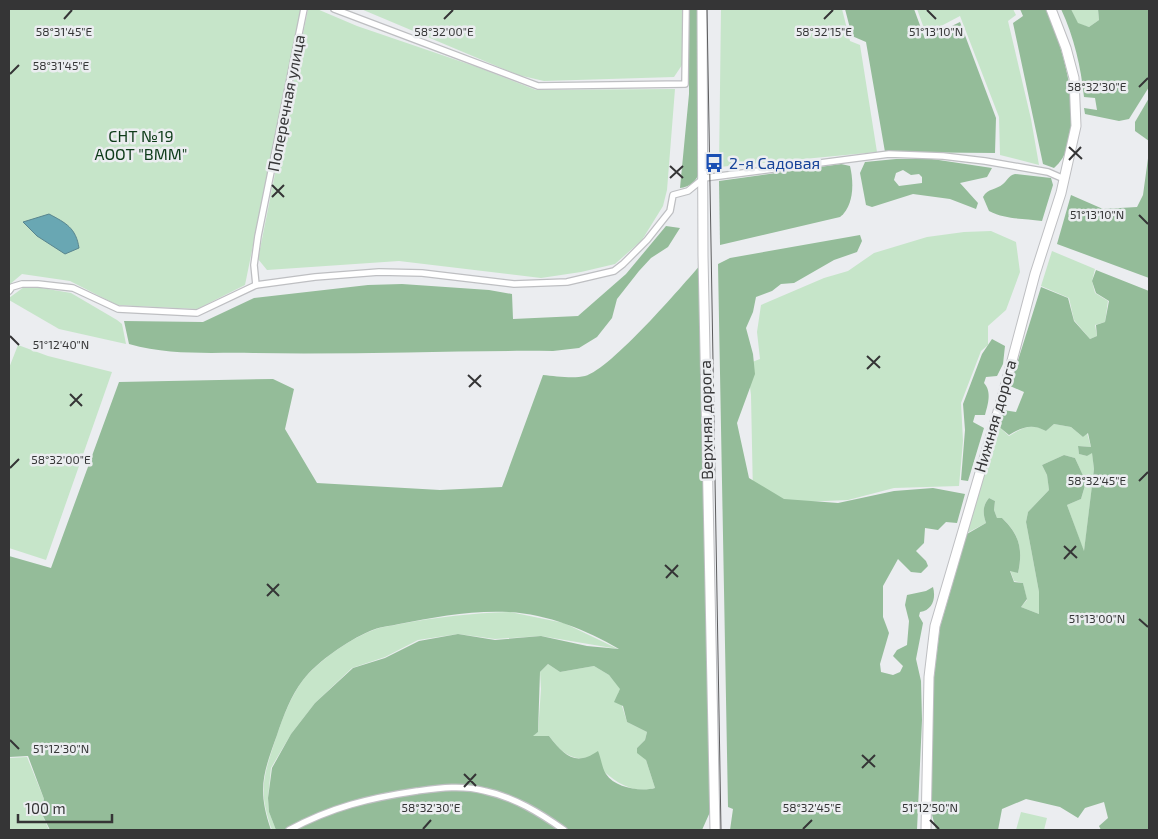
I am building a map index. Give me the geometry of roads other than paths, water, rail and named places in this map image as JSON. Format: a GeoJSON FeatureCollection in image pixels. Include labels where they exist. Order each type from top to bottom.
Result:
{"type":"FeatureCollection","features":[{"type":"Feature","properties":{"kind":"main road","name":"Верхняя дорога"},"geometry":{"type":"LineString","coordinates":[[702,9],[704,178],[702,256],[715,830]]}},
{"type":"Feature","properties":{"kind":"main road","name":"Нижняя дорога"},"geometry":{"type":"LineString","coordinates":[[926,830],[929,677],[935,626],[1064,179],[1076,126],[1074,88],[1066,48],[1051,9]]}},
{"type":"Feature","properties":{"kind":"street","name":"Поперечная улица"},"geometry":{"type":"LineString","coordinates":[[256,285],[254,265],[258,236],[304,9]]}},
{"type":"Feature","properties":{"kind":"street"},"geometry":{"type":"LineString","coordinates":[[334,9],[356,12],[479,65],[538,86],[685,84],[686,9]]}},
{"type":"Feature","properties":{"kind":"street"},"geometry":{"type":"LineString","coordinates":[[9,291],[12,287],[22,284],[38,284],[72,288],[118,309],[196,313],[256,285],[315,277],[378,272],[422,273],[514,284],[586,280],[614,271],[623,264],[647,240],[670,211],[673,195],[688,191],[704,178],[889,154],[943,156],[985,161],[1048,172],[1064,179]]}},
{"type":"Feature","properties":{"kind":"street"},"geometry":{"type":"LineString","coordinates":[[289,830],[340,806],[359,801],[446,787],[484,790],[499,795],[531,809],[564,830]]}},
{"type":"Feature","properties":{"kind":"water"},"geometry":{"type":"Polygon","coordinates":[[[49,214],[73,231],[79,248],[65,254],[37,236],[23,222],[49,214]]]}},
{"type":"Feature","properties":{"kind":"tram line"},"geometry":{"type":"LineString","coordinates":[[707,9],[721,830]]}},
{"type":"Feature","properties":{"kind":"place","name":"2-я Садовая"},"geometry":{"type":"Point","coordinates":[714,163]}},
{"type":"Feature","properties":{"kind":"park label","name":"СНТ №19 АООТ \"ВММ\""},"geometry":{"type":"Point","coordinates":[141,145]}}]}
